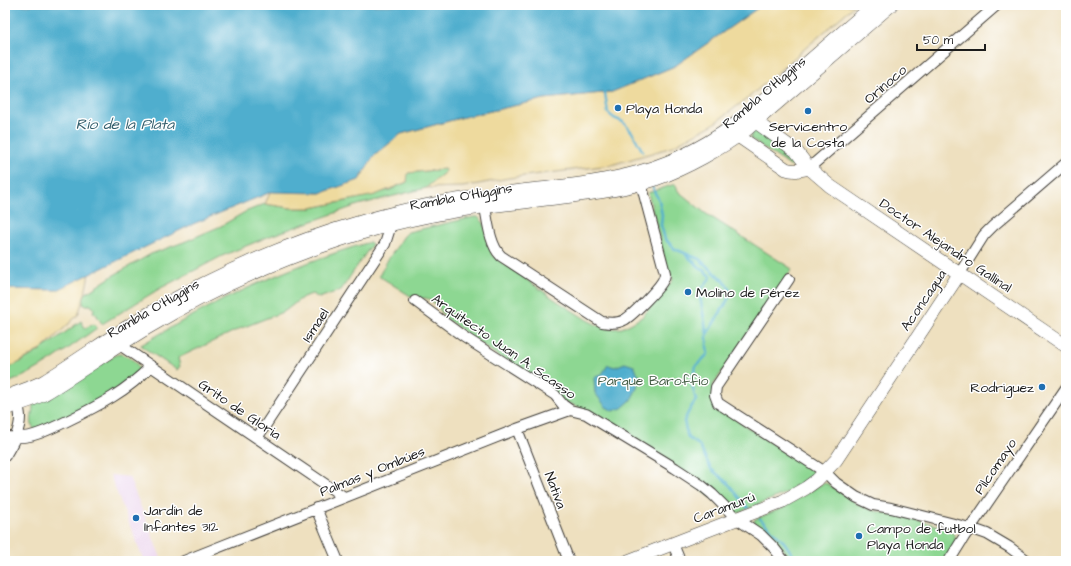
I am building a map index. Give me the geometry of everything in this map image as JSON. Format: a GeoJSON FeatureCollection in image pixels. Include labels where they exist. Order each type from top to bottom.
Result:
{"type":"FeatureCollection","features":[{"type":"Feature","properties":{"kind":"main road","name":"Rambla O'Higgins"},"geometry":{"type":"LineString","coordinates":[[5,409],[44,394],[147,328],[210,294],[273,265],[320,247],[391,225],[436,215],[485,207],[588,194],[641,183],[682,168],[738,136],[752,119],[874,5]]}},
{"type":"Feature","properties":{"kind":"main road","name":"Rambla O'Higgins"},"geometry":{"type":"LineString","coordinates":[[5,397],[43,382],[143,317],[199,287],[295,244],[364,221],[426,205],[485,195],[585,183],[617,177],[640,172],[678,157],[752,119],[891,5]]}},
{"type":"Feature","properties":{"kind":"main road","name":"Doctor Alejandro Gallinal"},"geometry":{"type":"LineString","coordinates":[[752,119],[796,151],[809,168],[830,186],[1066,346]]}},
{"type":"Feature","properties":{"kind":"main road"},"geometry":{"type":"LineString","coordinates":[[738,136],[786,169],[796,171],[809,168]]}},
{"type":"Feature","properties":{"kind":"main road","name":"Aconcagua"},"geometry":{"type":"LineString","coordinates":[[824,472],[836,460],[843,450],[960,273]]}},
{"type":"Feature","properties":{"kind":"main road","name":"Caramurú"},"geometry":{"type":"LineString","coordinates":[[628,561],[783,501],[806,488],[817,480],[824,472]]}},
{"type":"Feature","properties":{"kind":"street","name":"Orinoco"},"geometry":{"type":"LineString","coordinates":[[809,168],[997,5]]}},
{"type":"Feature","properties":{"kind":"street","name":"Aconcagua"},"geometry":{"type":"LineString","coordinates":[[960,273],[984,235],[1066,163]]}},
{"type":"Feature","properties":{"kind":"street"},"geometry":{"type":"LineString","coordinates":[[485,207],[493,245],[496,252],[602,322],[618,323],[637,309],[662,284],[665,278],[641,183]]}},
{"type":"Feature","properties":{"kind":"street","name":"Ismael"},"geometry":{"type":"LineString","coordinates":[[257,438],[385,244],[391,225]]}},
{"type":"Feature","properties":{"kind":"street"},"geometry":{"type":"LineString","coordinates":[[789,279],[716,387],[715,394],[718,402],[824,472],[836,483],[856,497],[873,505],[891,508],[970,528],[986,534],[1009,547],[1028,561]]}},
{"type":"Feature","properties":{"kind":"street","name":"Arquitecto Juan A. Scasso"},"geometry":{"type":"LineString","coordinates":[[415,301],[464,337],[555,395],[570,410],[586,414],[690,478],[712,494],[737,520],[761,535],[784,561]]}},
{"type":"Feature","properties":{"kind":"street","name":"Grito de Gloria"},"geometry":{"type":"LineString","coordinates":[[120,345],[344,497]]}},
{"type":"Feature","properties":{"kind":"street"},"geometry":{"type":"LineString","coordinates":[[10,437],[31,436],[93,409],[127,388],[151,366]]}},
{"type":"Feature","properties":{"kind":"street","name":"Pilcomayo"},"geometry":{"type":"LineString","coordinates":[[949,561],[1066,388]]}},
{"type":"Feature","properties":{"kind":"street"},"geometry":{"type":"LineString","coordinates":[[5,456],[10,437],[18,428],[20,417],[18,405]]}},
{"type":"Feature","properties":{"kind":"street","name":"Palmas y Ombúes"},"geometry":{"type":"LineString","coordinates":[[184,561],[517,429],[570,410]]}},
{"type":"Feature","properties":{"kind":"street","name":"Nativa"},"geometry":{"type":"LineString","coordinates":[[517,429],[569,561]]}},
{"type":"Feature","properties":{"kind":"street"},"geometry":{"type":"LineString","coordinates":[[316,508],[338,561]]}},
{"type":"Feature","properties":{"kind":"street"},"geometry":{"type":"LineString","coordinates":[[673,544],[680,561]]}},
{"type":"Feature","properties":{"kind":"shaded area","name":"Jardín de Infantes 312"},"geometry":{"type":"Polygon","coordinates":[[[110,475],[129,477],[161,558],[154,561],[144,561],[110,475]]]}},
{"type":"Feature","properties":{"kind":"green space"},"geometry":{"type":"Polygon","coordinates":[[[757,130],[796,158],[793,165],[790,166],[751,139],[751,134],[757,130]]]}},
{"type":"Feature","properties":{"kind":"green space"},"geometry":{"type":"Polygon","coordinates":[[[446,169],[444,173],[426,188],[358,205],[270,236],[222,256],[159,289],[102,324],[93,312],[94,309],[91,305],[84,305],[82,301],[85,294],[114,275],[151,254],[221,226],[245,212],[265,204],[291,208],[311,208],[390,190],[407,182],[407,173],[446,169]]]}},
{"type":"Feature","properties":{"kind":"green space","name":"Parque Baroffio"},"geometry":{"type":"Polygon","coordinates":[[[675,184],[678,191],[705,213],[792,269],[713,385],[716,406],[814,472],[805,482],[793,490],[736,514],[583,409],[563,401],[488,349],[445,318],[437,305],[433,302],[426,298],[415,299],[379,276],[387,261],[408,232],[478,217],[484,223],[492,255],[554,299],[587,320],[599,326],[610,329],[622,328],[642,317],[673,280],[666,265],[648,193],[675,184]]]}},
{"type":"Feature","properties":{"kind":"green space"},"geometry":{"type":"Polygon","coordinates":[[[370,242],[372,244],[341,290],[319,298],[312,294],[303,297],[285,311],[239,329],[178,358],[180,366],[177,370],[141,346],[168,329],[252,286],[310,262],[370,242]]]}},
{"type":"Feature","properties":{"kind":"green space"},"geometry":{"type":"Polygon","coordinates":[[[81,321],[85,328],[94,324],[97,328],[41,367],[5,384],[5,369],[25,359],[54,341],[81,321]]]}},
{"type":"Feature","properties":{"kind":"green space"},"geometry":{"type":"Polygon","coordinates":[[[120,354],[135,362],[139,368],[139,371],[115,390],[90,406],[49,425],[35,430],[34,429],[31,421],[33,405],[120,354]]]}},
{"type":"Feature","properties":{"kind":"green space"},"geometry":{"type":"Polygon","coordinates":[[[823,483],[828,484],[859,505],[871,510],[906,517],[947,528],[953,534],[956,542],[945,561],[791,561],[774,540],[757,528],[754,521],[755,519],[783,508],[823,483]]]}},
{"type":"Feature","properties":{"kind":"sand","name":"Playa Honda"},"geometry":{"type":"Polygon","coordinates":[[[762,5],[855,5],[748,98],[712,125],[669,148],[611,165],[509,178],[463,187],[426,188],[444,173],[446,170],[444,169],[408,173],[407,182],[375,195],[311,208],[291,208],[265,204],[271,191],[321,193],[359,180],[374,156],[401,134],[460,118],[544,99],[612,92],[675,66],[762,5]]]}},
{"type":"Feature","properties":{"kind":"sand"},"geometry":{"type":"Polygon","coordinates":[[[89,274],[85,294],[78,315],[43,348],[15,365],[5,369],[5,289],[57,290],[89,274]]]}},
{"type":"Feature","properties":{"kind":"water","name":"Río de la Plata"},"geometry":{"type":"Polygon","coordinates":[[[5,5],[762,5],[675,66],[612,92],[544,99],[460,118],[401,134],[374,156],[359,180],[321,193],[271,192],[193,224],[57,290],[5,289],[5,5]]]}},
{"type":"Feature","properties":{"kind":"water"},"geometry":{"type":"Polygon","coordinates":[[[625,363],[634,366],[639,376],[637,388],[631,400],[622,408],[613,411],[606,407],[595,393],[594,378],[602,374],[608,365],[615,367],[625,363]]]}},
{"type":"Feature","properties":{"kind":"waterway"},"geometry":{"type":"LineString","coordinates":[[605,93],[608,113],[614,118],[623,122],[632,132],[643,152]]}},
{"type":"Feature","properties":{"kind":"waterway"},"geometry":{"type":"LineString","coordinates":[[653,188],[659,200],[662,215],[661,225],[665,239],[675,249],[699,259],[724,281],[729,288],[730,295],[707,334],[708,354],[696,366],[691,382],[696,400],[684,421],[688,438],[699,445],[711,469],[727,482],[748,508]]}},
{"type":"Feature","properties":{"kind":"waterway"},"geometry":{"type":"LineString","coordinates":[[686,255],[711,277],[699,292],[707,334]]}},
{"type":"Feature","properties":{"kind":"waterway"},"geometry":{"type":"LineString","coordinates":[[760,519],[784,542],[797,561]]}},
{"type":"Feature","properties":{"kind":"place","name":"Playa Honda"},"geometry":{"type":"Point","coordinates":[618,108]}},
{"type":"Feature","properties":{"kind":"place","name":"Servicentro de la Costa"},"geometry":{"type":"Point","coordinates":[808,111]}},
{"type":"Feature","properties":{"kind":"place","name":"Molino de Pérez"},"geometry":{"type":"Point","coordinates":[688,292]}},
{"type":"Feature","properties":{"kind":"place","name":"Rodriguez"},"geometry":{"type":"Point","coordinates":[1042,387]}},
{"type":"Feature","properties":{"kind":"place","name":"Jardín de Infantes 312"},"geometry":{"type":"Point","coordinates":[136,518]}},
{"type":"Feature","properties":{"kind":"place","name":"Campo de futbol Playa Honda"},"geometry":{"type":"Point","coordinates":[859,536]}}]}
